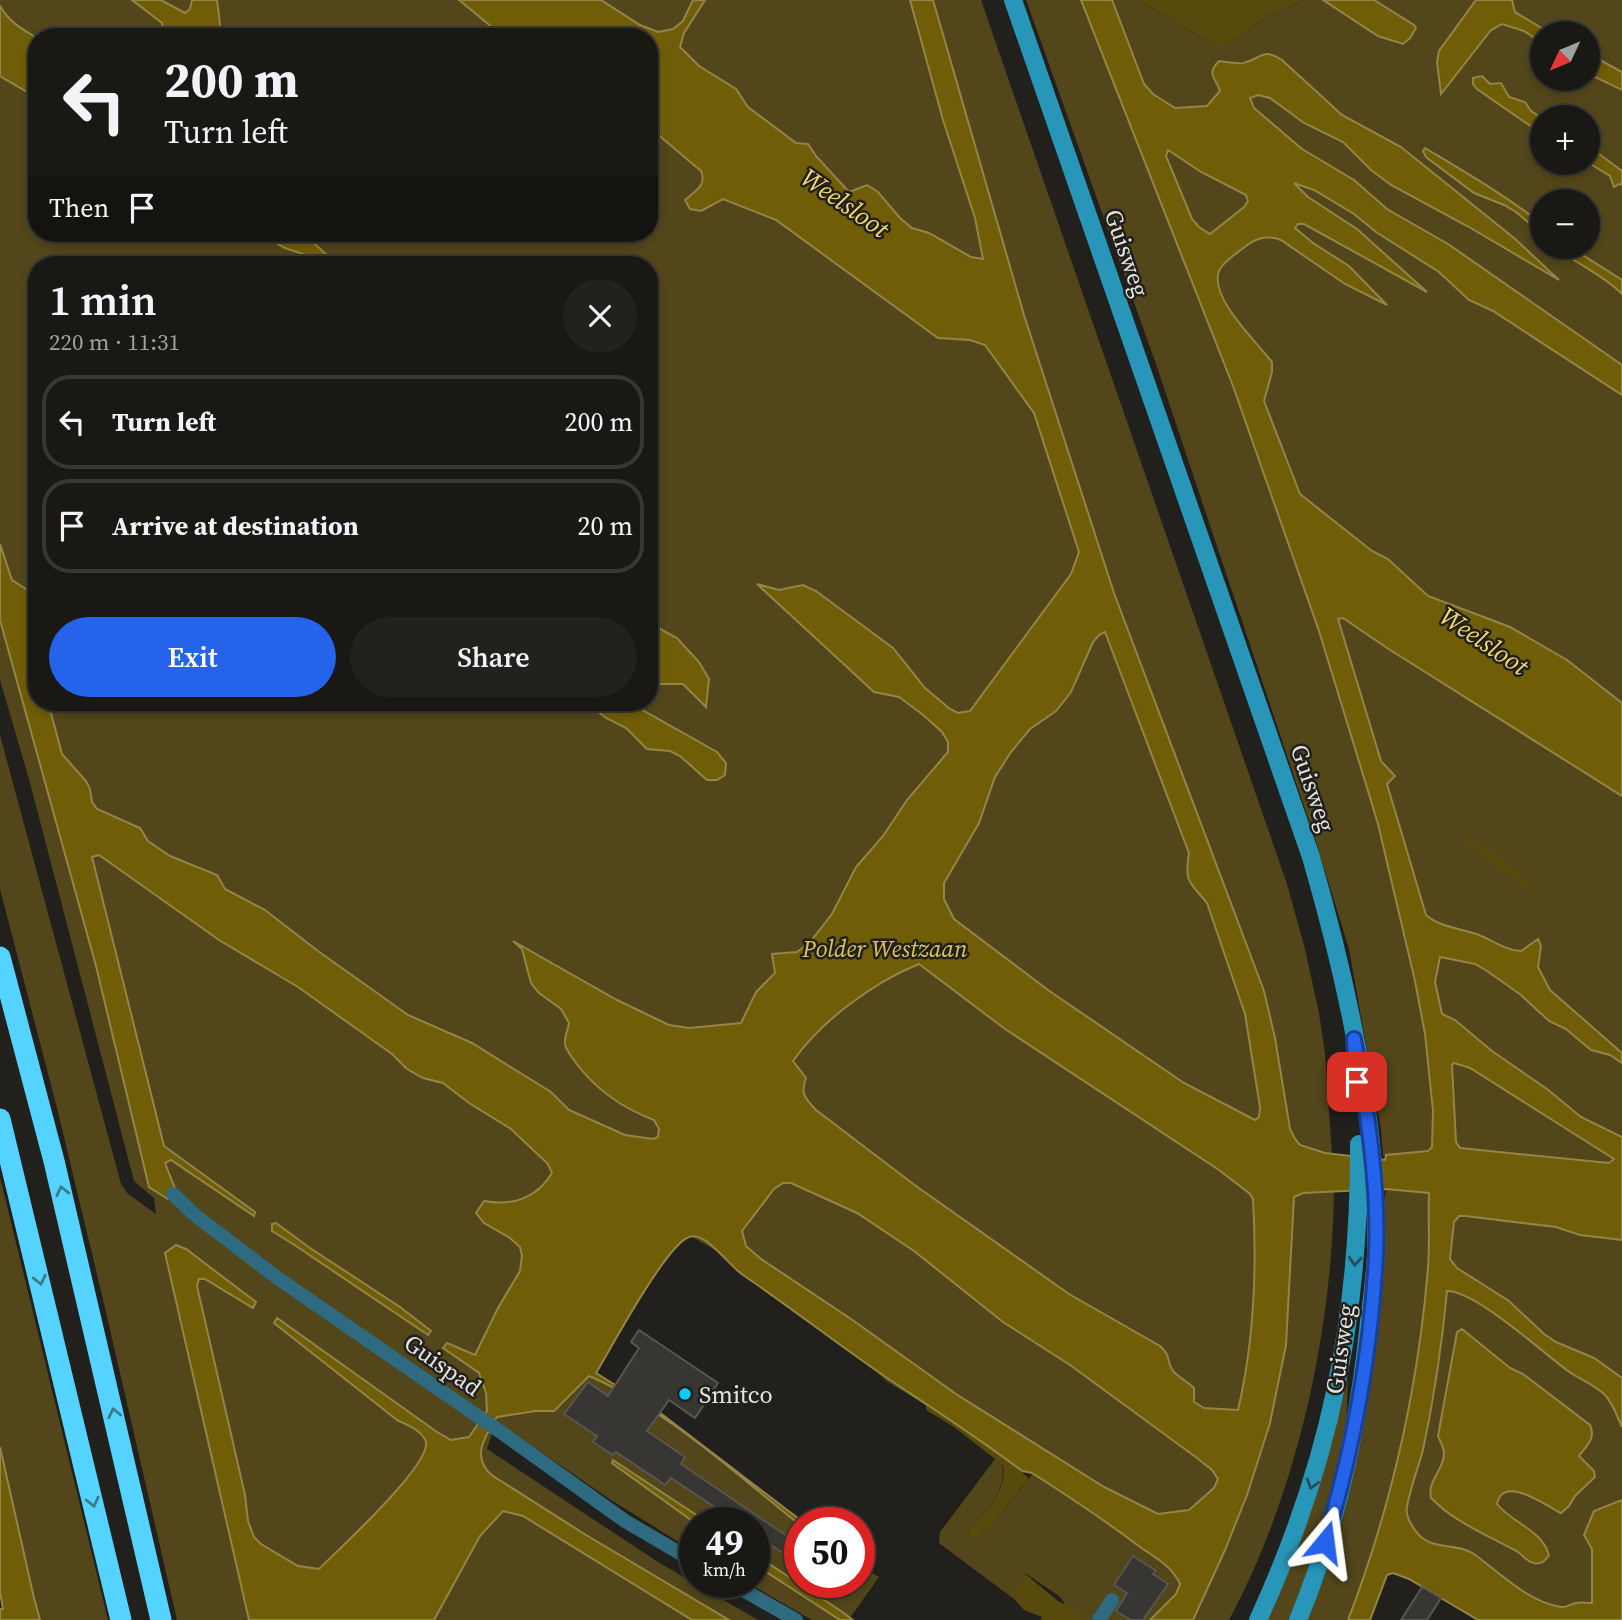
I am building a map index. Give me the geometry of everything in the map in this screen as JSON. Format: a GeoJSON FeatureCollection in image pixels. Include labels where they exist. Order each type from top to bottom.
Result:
{"type":"FeatureCollection","features":[{"type":"Feature","properties":{"kind":"highway"},"geometry":{"type":"LineString","coordinates":[[0,957],[54,1161],[162,1620]]}},
{"type":"Feature","properties":{"kind":"highway"},"geometry":{"type":"LineString","coordinates":[[0,1119],[121,1620]]}},
{"type":"Feature","properties":{"kind":"main road","name":"Guisweg"},"geometry":{"type":"LineString","coordinates":[[1013,0],[1311,857],[1329,919],[1366,1102],[1367,1193],[1376,1253],[1362,1381],[1332,1520],[1298,1620]]}},
{"type":"Feature","properties":{"kind":"main road","name":"Guisweg"},"geometry":{"type":"LineString","coordinates":[[1258,1620],[1280,1573],[1321,1455],[1351,1309],[1367,1193]]}},
{"type":"Feature","properties":{"kind":"street","name":"Guispad"},"geometry":{"type":"LineString","coordinates":[[173,1194],[196,1216],[279,1279],[625,1521],[679,1553]]}},
{"type":"Feature","properties":{"kind":"street"},"geometry":{"type":"LineString","coordinates":[[757,1598],[796,1620]]}},
{"type":"Feature","properties":{"kind":"street"},"geometry":{"type":"LineString","coordinates":[[1099,1620],[1112,1600]]}},
{"type":"Feature","properties":{"kind":"green space","name":"Polder Westzaan"},"geometry":{"type":"Polygon","coordinates":[[[0,0],[981,0],[1287,884],[1319,1013],[1325,1054],[1332,1155],[1300,1145],[1296,1140],[1295,1196],[1334,1191],[1332,1245],[1318,1356],[1292,1466],[1274,1520],[1229,1620],[1193,1620],[1216,1568],[1175,1574],[1180,1584],[1179,1589],[1150,1620],[1052,1620],[1064,1602],[1025,1573],[1014,1599],[939,1543],[940,1532],[995,1459],[1002,1464],[1001,1484],[987,1510],[967,1532],[976,1541],[988,1531],[1033,1473],[886,1381],[868,1363],[724,1255],[692,1237],[682,1240],[672,1251],[636,1304],[601,1365],[589,1376],[618,1390],[672,1424],[784,1512],[784,1574],[770,1565],[770,1507],[684,1507],[614,1461],[679,1510],[679,1542],[611,1500],[496,1421],[487,1449],[679,1574],[679,1590],[493,1476],[508,1509],[692,1620],[177,1620],[58,1112],[0,889],[0,735],[121,1184],[128,1194],[156,1214],[154,1198],[134,1181],[29,779],[0,680],[0,0]]]}},
{"type":"Feature","properties":{"kind":"green space"},"geometry":{"type":"Polygon","coordinates":[[[1026,0],[1081,0],[1198,297],[1220,267],[1293,182],[1250,98],[1258,95],[1270,97],[1400,146],[1342,115],[1282,60],[1219,62],[1211,73],[1220,91],[1207,106],[1175,108],[1153,94],[1144,84],[1112,0],[1138,0],[1209,42],[1236,40],[1265,17],[1305,0],[1323,0],[1378,36],[1403,44],[1416,29],[1414,25],[1374,0],[1622,0],[1622,1620],[1409,1579],[1395,1573],[1373,1549],[1348,1620],[1307,1620],[1325,1575],[1351,1481],[1386,1189],[1423,1191],[1387,1155],[1383,1156],[1381,1129],[1349,949],[1316,842],[1156,364],[1026,0]]]}},
{"type":"Feature","properties":{"kind":"green space"},"geometry":{"type":"Polygon","coordinates":[[[1168,150],[1246,195],[1248,201],[1244,207],[1210,234],[1199,227],[1192,219],[1166,156],[1168,150]]]}},
{"type":"Feature","properties":{"kind":"green space"},"geometry":{"type":"Polygon","coordinates":[[[0,1177],[108,1620],[40,1620],[34,1598],[0,1447],[0,1177]]]}},
{"type":"Feature","properties":{"kind":"green space"},"geometry":{"type":"Polygon","coordinates":[[[1348,1379],[1346,1429],[1329,1503],[1291,1620],[1266,1620],[1303,1532],[1323,1472],[1348,1379]]]}},
{"type":"Feature","properties":{"kind":"green space"},"geometry":{"type":"Polygon","coordinates":[[[770,1572],[784,1582],[784,1598],[808,1598],[840,1620],[812,1620],[770,1596],[770,1572]]]}},
{"type":"Feature","properties":{"kind":"green space","name":"Polder Westzaan"},"geometry":{"type":"Polygon","coordinates":[[[692,1598],[720,1598],[758,1620],[729,1620],[692,1598]]]}},
{"type":"Feature","properties":{"kind":"green space","name":"Polder Westzaan"},"geometry":{"type":"Polygon","coordinates":[[[820,1598],[864,1598],[850,1618],[820,1598]]]}},
{"type":"Feature","properties":{"kind":"shaded area"},"geometry":{"type":"Polygon","coordinates":[[[1138,0],[1305,0],[1265,17],[1236,40],[1219,44],[1209,42],[1138,0]]]}},
{"type":"Feature","properties":{"kind":"shaded area"},"geometry":{"type":"Polygon","coordinates":[[[1462,836],[1504,859],[1536,890],[1530,892],[1464,842],[1462,836]]]}},
{"type":"Feature","properties":{"kind":"shaded area"},"geometry":{"type":"Polygon","coordinates":[[[926,1405],[1002,1456],[1029,1478],[988,1531],[976,1542],[967,1532],[998,1493],[1004,1475],[1003,1465],[954,1427],[926,1410],[926,1405]]]}},
{"type":"Feature","properties":{"kind":"shaded area"},"geometry":{"type":"Polygon","coordinates":[[[1024,1573],[1058,1601],[1084,1617],[1082,1620],[1041,1620],[1042,1617],[1024,1610],[1014,1599],[1024,1573]]]}},
{"type":"Feature","properties":{"kind":"water"},"geometry":{"type":"Polygon","coordinates":[[[132,0],[161,0],[185,13],[190,9],[192,0],[217,0],[220,28],[163,28],[162,23],[132,0]]]}},
{"type":"Feature","properties":{"kind":"water"},"geometry":{"type":"Polygon","coordinates":[[[459,0],[601,0],[648,28],[493,28],[459,0]]]}},
{"type":"Feature","properties":{"kind":"water","name":"Weelsloot"},"geometry":{"type":"Polygon","coordinates":[[[693,0],[705,0],[684,33],[680,47],[699,66],[736,89],[748,107],[796,143],[808,144],[849,192],[867,185],[878,192],[912,228],[929,233],[971,257],[983,259],[975,218],[943,120],[910,0],[933,0],[1024,315],[1114,593],[1264,991],[1275,1038],[1290,1129],[1300,1145],[1325,1153],[1385,1160],[1386,1155],[1428,1151],[1432,1147],[1433,1111],[1425,1034],[1415,981],[1378,824],[1319,631],[1233,386],[1081,0],[1112,0],[1144,84],[1153,94],[1175,108],[1207,106],[1220,91],[1212,73],[1219,61],[1243,63],[1266,54],[1282,60],[1342,115],[1401,147],[1514,238],[1530,253],[1530,259],[1536,259],[1559,280],[1391,185],[1371,170],[1343,142],[1304,123],[1270,98],[1258,95],[1250,98],[1254,108],[1302,149],[1354,180],[1387,209],[1448,244],[1622,365],[1622,395],[1493,311],[1469,300],[1439,272],[1376,232],[1354,214],[1314,190],[1294,183],[1308,197],[1357,229],[1427,292],[1304,224],[1298,224],[1295,228],[1349,266],[1387,305],[1345,284],[1276,238],[1260,239],[1251,243],[1229,259],[1219,271],[1218,282],[1227,306],[1272,362],[1264,401],[1300,494],[1372,551],[1388,559],[1428,596],[1510,627],[1567,660],[1622,703],[1622,796],[1343,618],[1338,619],[1381,761],[1395,776],[1387,784],[1426,915],[1438,923],[1479,935],[1515,950],[1521,951],[1538,939],[1541,946],[1538,967],[1550,990],[1622,1053],[1622,1063],[1610,1055],[1591,1050],[1566,1029],[1549,1021],[1521,995],[1487,971],[1475,964],[1440,957],[1435,982],[1442,1014],[1455,1020],[1581,1117],[1622,1137],[1622,1240],[1580,1235],[1556,1227],[1459,1216],[1454,1222],[1450,1259],[1457,1268],[1509,1301],[1544,1334],[1594,1358],[1622,1378],[1622,1427],[1610,1402],[1600,1390],[1568,1371],[1491,1311],[1459,1294],[1447,1291],[1431,1411],[1408,1500],[1407,1514],[1415,1530],[1426,1540],[1468,1551],[1526,1593],[1549,1604],[1563,1607],[1592,1603],[1592,1549],[1584,1535],[1594,1511],[1622,1500],[1622,1620],[1478,1620],[1409,1579],[1393,1573],[1387,1575],[1370,1620],[1348,1620],[1390,1491],[1410,1403],[1428,1268],[1429,1193],[1386,1189],[1303,1193],[1294,1197],[1286,1345],[1270,1423],[1247,1495],[1193,1620],[1150,1620],[1176,1594],[1180,1584],[1172,1571],[1161,1561],[1059,1490],[1032,1473],[1022,1471],[871,1367],[743,1275],[710,1244],[696,1236],[679,1244],[653,1277],[596,1373],[659,1412],[784,1507],[784,1512],[672,1424],[618,1390],[589,1376],[554,1411],[497,1417],[484,1439],[481,1454],[482,1462],[493,1476],[679,1590],[679,1598],[692,1598],[729,1620],[692,1620],[523,1516],[503,1511],[480,1536],[434,1620],[249,1620],[165,1253],[176,1245],[186,1249],[256,1302],[253,1308],[205,1279],[199,1279],[197,1286],[245,1495],[248,1521],[254,1537],[298,1566],[319,1569],[363,1527],[399,1487],[424,1453],[426,1442],[418,1432],[397,1420],[274,1323],[277,1318],[437,1432],[451,1440],[469,1437],[487,1411],[486,1393],[479,1373],[443,1348],[447,1343],[475,1355],[520,1271],[522,1256],[520,1247],[484,1223],[476,1213],[484,1201],[514,1201],[531,1195],[552,1173],[548,1164],[511,1129],[443,1083],[423,1078],[407,1069],[392,1054],[298,987],[219,940],[99,855],[92,857],[164,1146],[255,1212],[254,1216],[171,1160],[165,1163],[176,1191],[168,1199],[149,1187],[96,966],[0,620],[0,544],[12,580],[28,590],[28,711],[50,711],[62,754],[86,781],[97,809],[140,828],[148,841],[170,856],[217,875],[225,889],[265,910],[408,1015],[472,1043],[551,1092],[569,1110],[625,1135],[653,1139],[658,1137],[659,1129],[654,1120],[621,1104],[601,1090],[584,1073],[566,1047],[569,1023],[561,1009],[539,993],[531,983],[522,949],[513,941],[617,1000],[669,1025],[689,1028],[741,1023],[756,992],[775,973],[772,954],[797,952],[810,942],[832,914],[856,867],[948,752],[948,742],[942,732],[922,714],[899,697],[874,692],[757,584],[779,590],[803,585],[816,591],[893,648],[925,688],[958,713],[970,711],[1071,574],[1079,552],[1034,413],[985,345],[970,340],[938,338],[776,220],[723,199],[701,211],[690,209],[685,200],[701,184],[701,171],[658,135],[658,32],[673,29],[683,21],[693,0]],[[1168,150],[1166,156],[1192,219],[1210,234],[1248,201],[1246,195],[1201,172],[1168,150]],[[1105,632],[1093,642],[1071,692],[1056,711],[1030,729],[995,777],[979,823],[944,883],[944,899],[954,919],[1048,990],[1184,1083],[1255,1120],[1259,1117],[1260,1107],[1245,1014],[1207,903],[1188,876],[1189,853],[1105,632]],[[919,964],[884,981],[833,1017],[793,1061],[806,1078],[804,1092],[809,1102],[916,1186],[1069,1294],[1160,1346],[1174,1372],[1194,1388],[1194,1402],[1204,1408],[1238,1410],[1248,1358],[1253,1305],[1254,1225],[1253,1199],[1250,1194],[1219,1170],[1005,1029],[919,964]],[[1454,1063],[1452,1065],[1456,1142],[1460,1148],[1609,1163],[1614,1159],[1470,1068],[1454,1063]],[[783,1183],[774,1189],[742,1231],[746,1246],[761,1259],[956,1394],[1104,1487],[1158,1514],[1189,1510],[1214,1488],[1218,1479],[1212,1470],[1197,1458],[1070,1365],[1003,1322],[914,1251],[857,1213],[791,1183],[783,1183]]]}},
{"type":"Feature","properties":{"kind":"water"},"geometry":{"type":"Polygon","coordinates":[[[1323,0],[1374,0],[1416,28],[1403,44],[1378,36],[1323,0]]]}},
{"type":"Feature","properties":{"kind":"water"},"geometry":{"type":"Polygon","coordinates":[[[1476,0],[1512,0],[1515,12],[1530,21],[1530,35],[1502,24],[1491,30],[1441,94],[1437,62],[1439,51],[1476,0]]]}},
{"type":"Feature","properties":{"kind":"water"},"geometry":{"type":"Polygon","coordinates":[[[0,6],[12,21],[28,32],[28,93],[0,76],[0,6]]]}},
{"type":"Feature","properties":{"kind":"water"},"geometry":{"type":"Polygon","coordinates":[[[1600,60],[1622,72],[1622,90],[1600,79],[1600,60]]]}},
{"type":"Feature","properties":{"kind":"water"},"geometry":{"type":"Polygon","coordinates":[[[1482,76],[1490,84],[1501,83],[1509,97],[1525,102],[1530,110],[1530,126],[1477,89],[1473,78],[1482,76]]]}},
{"type":"Feature","properties":{"kind":"water"},"geometry":{"type":"Polygon","coordinates":[[[1425,148],[1528,213],[1530,224],[1504,205],[1474,193],[1426,157],[1423,151],[1425,148]]]}},
{"type":"Feature","properties":{"kind":"water"},"geometry":{"type":"Polygon","coordinates":[[[1600,155],[1622,171],[1622,185],[1614,187],[1610,176],[1600,170],[1600,155]]]}},
{"type":"Feature","properties":{"kind":"water"},"geometry":{"type":"Polygon","coordinates":[[[274,242],[313,242],[328,256],[309,256],[274,242]]]}},
{"type":"Feature","properties":{"kind":"water"},"geometry":{"type":"Polygon","coordinates":[[[1572,259],[1589,259],[1622,280],[1622,294],[1572,259]]]}},
{"type":"Feature","properties":{"kind":"water"},"geometry":{"type":"Polygon","coordinates":[[[658,628],[677,638],[699,662],[709,679],[706,707],[683,684],[658,684],[658,628]]]}},
{"type":"Feature","properties":{"kind":"water"},"geometry":{"type":"Polygon","coordinates":[[[597,711],[644,711],[717,752],[726,763],[725,775],[717,780],[707,780],[680,756],[670,751],[647,749],[626,728],[597,711]]]}},
{"type":"Feature","properties":{"kind":"water"},"geometry":{"type":"Polygon","coordinates":[[[276,1223],[431,1331],[428,1335],[272,1231],[272,1224],[276,1223]]]}},
{"type":"Feature","properties":{"kind":"water"},"geometry":{"type":"Polygon","coordinates":[[[1462,1329],[1510,1368],[1523,1374],[1590,1425],[1592,1430],[1588,1445],[1579,1456],[1594,1471],[1595,1477],[1561,1513],[1516,1492],[1501,1495],[1497,1504],[1540,1539],[1549,1555],[1541,1563],[1529,1561],[1518,1552],[1461,1521],[1431,1498],[1431,1486],[1443,1459],[1444,1451],[1438,1436],[1457,1332],[1462,1329]]]}},
{"type":"Feature","properties":{"kind":"water"},"geometry":{"type":"Polygon","coordinates":[[[0,1447],[40,1620],[0,1620],[0,1609],[3,1609],[0,1592],[0,1447]]]}},
{"type":"Feature","properties":{"kind":"water"},"geometry":{"type":"Polygon","coordinates":[[[613,1460],[684,1507],[679,1507],[679,1511],[612,1463],[613,1460]]]}},
{"type":"Feature","properties":{"kind":"water"},"geometry":{"type":"Polygon","coordinates":[[[770,1564],[784,1574],[784,1584],[770,1574],[770,1564]]]}},
{"type":"Feature","properties":{"kind":"water"},"geometry":{"type":"Polygon","coordinates":[[[806,1598],[821,1598],[853,1620],[840,1620],[806,1598]]]}},
{"type":"Feature","properties":{"kind":"building"},"geometry":{"type":"Polygon","coordinates":[[[639,1330],[718,1383],[695,1418],[669,1400],[647,1431],[685,1457],[681,1464],[744,1507],[714,1507],[671,1478],[665,1485],[616,1452],[613,1455],[593,1442],[597,1436],[564,1414],[588,1382],[608,1396],[639,1348],[631,1342],[639,1330]]]}},
{"type":"Feature","properties":{"kind":"building"},"geometry":{"type":"Polygon","coordinates":[[[770,1525],[784,1534],[784,1554],[770,1544],[770,1525]]]}},
{"type":"Feature","properties":{"kind":"building"},"geometry":{"type":"Polygon","coordinates":[[[1133,1556],[1156,1571],[1153,1574],[1168,1584],[1143,1620],[1131,1620],[1116,1611],[1127,1593],[1114,1585],[1133,1556]]]}},
{"type":"Feature","properties":{"kind":"building"},"geometry":{"type":"Polygon","coordinates":[[[1422,1587],[1441,1598],[1427,1620],[1401,1620],[1422,1587]]]}},
{"type":"Feature","properties":{"kind":"place","name":"Smitco"},"geometry":{"type":"Point","coordinates":[685,1394]}},
{"type":"Feature","properties":{"kind":"route"},"geometry":{"type":"LineString","coordinates":[[1325,1542],[1343,1474],[1362,1381],[1376,1253],[1371,1149],[1366,1102],[1354,1039],[1357,1082]]}}]}
